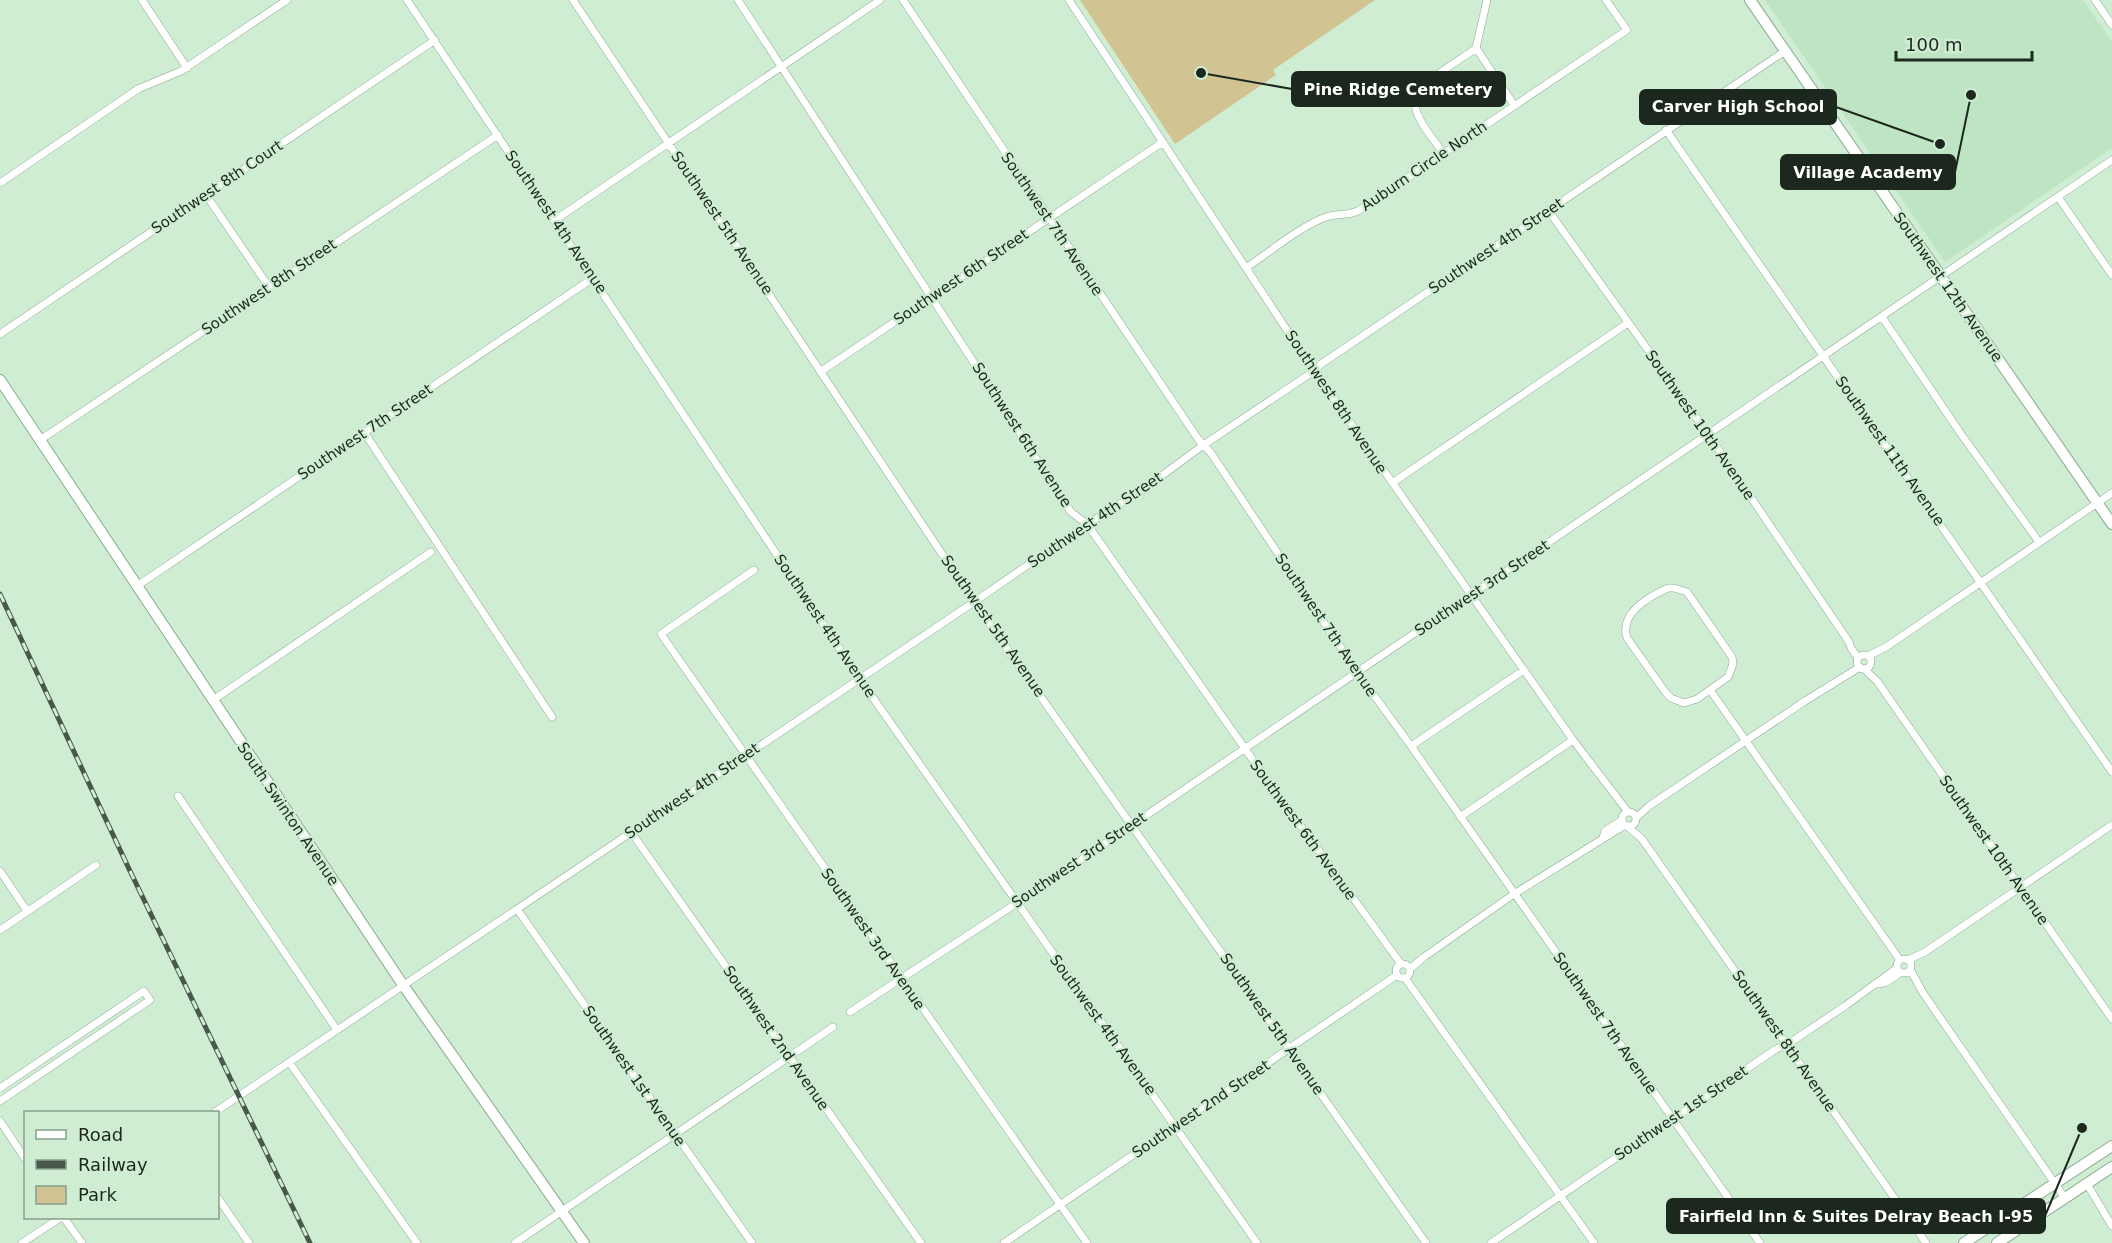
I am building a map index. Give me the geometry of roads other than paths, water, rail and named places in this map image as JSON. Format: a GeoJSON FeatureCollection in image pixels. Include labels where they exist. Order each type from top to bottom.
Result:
{"type":"FeatureCollection","features":[{"type":"Feature","properties":{"kind":"street"},"geometry":{"type":"LineString","coordinates":[[142,0],[187,68]]}},
{"type":"Feature","properties":{"kind":"street"},"geometry":{"type":"LineString","coordinates":[[0,183],[138,89],[187,68],[286,0]]}},
{"type":"Feature","properties":{"kind":"street","name":"Southwest 4th Avenue"},"geometry":{"type":"LineString","coordinates":[[407,0],[859,678],[1257,1243]]}},
{"type":"Feature","properties":{"kind":"street","name":"Southwest 5th Avenue"},"geometry":{"type":"LineString","coordinates":[[573,0],[974,602],[1426,1243]]}},
{"type":"Feature","properties":{"kind":"street","name":"Southwest 6th Avenue"},"geometry":{"type":"LineString","coordinates":[[738,0],[1071,512],[1087,524],[1245,748],[1406,970],[1416,991],[1594,1243]]}},
{"type":"Feature","properties":{"kind":"street"},"geometry":{"type":"LineString","coordinates":[[555,220],[880,0]]}},
{"type":"Feature","properties":{"kind":"street","name":"Southwest 7th Avenue"},"geometry":{"type":"LineString","coordinates":[[903,0],[1202,446],[1211,453],[1357,672],[1760,1243]]}},
{"type":"Feature","properties":{"kind":"street","name":"Southwest 8th Avenue"},"geometry":{"type":"LineString","coordinates":[[1069,0],[1314,371],[1614,796],[1618,811],[1629,819],[1926,1243]]}},
{"type":"Feature","properties":{"kind":"street"},"geometry":{"type":"LineString","coordinates":[[1443,153],[1418,116],[1417,97],[1424,85],[1476,48],[1486,0]]}},
{"type":"Feature","properties":{"kind":"street","name":"Auburn Circle North"},"geometry":{"type":"LineString","coordinates":[[1246,268],[1311,224],[1332,216],[1358,212],[1627,30],[1606,0]]}},
{"type":"Feature","properties":{"kind":"street","name":"Southwest 12th Avenue"},"geometry":{"type":"LineString","coordinates":[[1750,0],[2112,524]]}},
{"type":"Feature","properties":{"kind":"street"},"geometry":{"type":"LineString","coordinates":[[2095,0],[2112,25]]}},
{"type":"Feature","properties":{"kind":"street","name":"Southwest 8th Court"},"geometry":{"type":"LineString","coordinates":[[0,334],[435,40]]}},
{"type":"Feature","properties":{"kind":"street"},"geometry":{"type":"LineString","coordinates":[[1476,48],[1514,105]]}},
{"type":"Feature","properties":{"kind":"street","name":"Southwest 4th Street"},"geometry":{"type":"LineString","coordinates":[[218,1111],[1087,524],[1141,490],[1321,364],[1785,51]]}},
{"type":"Feature","properties":{"kind":"street","name":"Southwest 11th Avenue"},"geometry":{"type":"LineString","coordinates":[[1666,130],[2112,772]]}},
{"type":"Feature","properties":{"kind":"street","name":"Southwest 8th Street"},"geometry":{"type":"LineString","coordinates":[[40,440],[498,135]]}},
{"type":"Feature","properties":{"kind":"street","name":"Southwest 6th Street"},"geometry":{"type":"LineString","coordinates":[[820,372],[1163,142]]}},
{"type":"Feature","properties":{"kind":"street","name":"Southwest 3rd Street"},"geometry":{"type":"LineString","coordinates":[[850,1012],[1017,903],[2112,160]]}},
{"type":"Feature","properties":{"kind":"street"},"geometry":{"type":"LineString","coordinates":[[206,195],[269,287]]}},
{"type":"Feature","properties":{"kind":"street"},"geometry":{"type":"LineString","coordinates":[[2058,197],[2112,275]]}},
{"type":"Feature","properties":{"kind":"street","name":"Southwest 10th Avenue"},"geometry":{"type":"LineString","coordinates":[[1548,210],[1708,434],[1849,642],[2112,1019]]}},
{"type":"Feature","properties":{"kind":"street","name":"Southwest 7th Street"},"geometry":{"type":"LineString","coordinates":[[137,586],[593,278]]}},
{"type":"Feature","properties":{"kind":"street"},"geometry":{"type":"LineString","coordinates":[[1882,317],[1960,434],[2039,542]]}},
{"type":"Feature","properties":{"kind":"street"},"geometry":{"type":"LineString","coordinates":[[1392,483],[1628,323]]}},
{"type":"Feature","properties":{"kind":"street","name":"South Swinton Avenue"},"geometry":{"type":"LineString","coordinates":[[0,380],[403,986],[584,1243]]}},
{"type":"Feature","properties":{"kind":"street"},"geometry":{"type":"LineString","coordinates":[[364,432],[552,717]]}},
{"type":"Feature","properties":{"kind":"street"},"geometry":{"type":"LineString","coordinates":[[1396,973],[1406,970],[1514,894],[1603,838],[1605,831],[1629,819],[1841,678],[1846,671],[1886,647],[2112,493]]}},
{"type":"Feature","properties":{"kind":"street"},"geometry":{"type":"LineString","coordinates":[[213,700],[431,552]]}},
{"type":"Feature","properties":{"kind":"street","name":"Southwest 3rd Avenue"},"geometry":{"type":"LineString","coordinates":[[754,570],[661,634],[1087,1243]]}},
{"type":"Feature","properties":{"kind":"street"},"geometry":{"type":"LineString","coordinates":[[1668,588],[1681,589],[1692,597],[1732,657],[1733,664],[1728,677],[1710,690],[1697,699],[1684,703],[1671,698],[1666,693],[1628,638],[1625,624],[1635,609],[1668,588]]}},
{"type":"Feature","properties":{"kind":"street"},"geometry":{"type":"LineString","coordinates":[[1411,746],[1524,670]]}},
{"type":"Feature","properties":{"kind":"street"},"geometry":{"type":"LineString","coordinates":[[1710,690],[2065,1198]]}},
{"type":"Feature","properties":{"kind":"street"},"geometry":{"type":"LineString","coordinates":[[1460,817],[1573,740]]}},
{"type":"Feature","properties":{"kind":"street"},"geometry":{"type":"LineString","coordinates":[[178,796],[337,1030]]}},
{"type":"Feature","properties":{"kind":"street","name":"Southwest 1st Street"},"geometry":{"type":"LineString","coordinates":[[1491,1243],[1776,1049],[1788,1044],[1872,986],[1887,982],[1925,952],[2112,825]]}},
{"type":"Feature","properties":{"kind":"street","name":"Southwest 2nd Avenue"},"geometry":{"type":"LineString","coordinates":[[631,832],[921,1243]]}},
{"type":"Feature","properties":{"kind":"street"},"geometry":{"type":"LineString","coordinates":[[0,930],[96,865]]}},
{"type":"Feature","properties":{"kind":"street"},"geometry":{"type":"LineString","coordinates":[[0,871],[27,911]]}},
{"type":"Feature","properties":{"kind":"street","name":"Southwest 1st Avenue"},"geometry":{"type":"LineString","coordinates":[[517,909],[752,1243]]}},
{"type":"Feature","properties":{"kind":"street","name":"Southwest 6th Avenue"},"geometry":{"type":"LineString","coordinates":[[1386,945],[1396,973]]}},
{"type":"Feature","properties":{"kind":"street"},"geometry":{"type":"LineString","coordinates":[[1396,973],[1406,970]]}},
{"type":"Feature","properties":{"kind":"street","name":"Southwest 2nd Street"},"geometry":{"type":"LineString","coordinates":[[1004,1243],[1290,1049],[1396,973]]}},
{"type":"Feature","properties":{"kind":"street"},"geometry":{"type":"LineString","coordinates":[[0,1088],[144,991],[150,1000],[0,1101]]}},
{"type":"Feature","properties":{"kind":"street"},"geometry":{"type":"LineString","coordinates":[[515,1243],[832,1028]]}},
{"type":"Feature","properties":{"kind":"street"},"geometry":{"type":"LineString","coordinates":[[289,1062],[417,1243]]}},
{"type":"Feature","properties":{"kind":"street"},"geometry":{"type":"LineString","coordinates":[[0,1121],[24,1157]]}},
{"type":"Feature","properties":{"kind":"street"},"geometry":{"type":"LineString","coordinates":[[1964,1243],[2112,1146]]}},
{"type":"Feature","properties":{"kind":"street"},"geometry":{"type":"LineString","coordinates":[[1997,1243],[2112,1167]]}},
{"type":"Feature","properties":{"kind":"street"},"geometry":{"type":"LineString","coordinates":[[2087,1184],[2112,1226]]}},
{"type":"Feature","properties":{"kind":"street"},"geometry":{"type":"LineString","coordinates":[[219,1199],[249,1243]]}},
{"type":"Feature","properties":{"kind":"street"},"geometry":{"type":"LineString","coordinates":[[22,1243],[60,1219]]}},
{"type":"Feature","properties":{"kind":"street"},"geometry":{"type":"LineString","coordinates":[[63,1219],[82,1243]]}},
{"type":"Feature","properties":{"kind":"railway"},"geometry":{"type":"LineString","coordinates":[[0,594],[130,871],[310,1243]]}},
{"type":"Feature","properties":{"kind":"place","name":"Pine Ridge Cemetery"},"geometry":{"type":"Point","coordinates":[1201,73]}},
{"type":"Feature","properties":{"kind":"place","name":"Village Academy"},"geometry":{"type":"Point","coordinates":[1971,95]}},
{"type":"Feature","properties":{"kind":"place","name":"Carver High School"},"geometry":{"type":"Point","coordinates":[1940,144]}},
{"type":"Feature","properties":{"kind":"place","name":"Fairfield Inn & Suites Delray Beach I-95"},"geometry":{"type":"Point","coordinates":[2082,1128]}}]}
